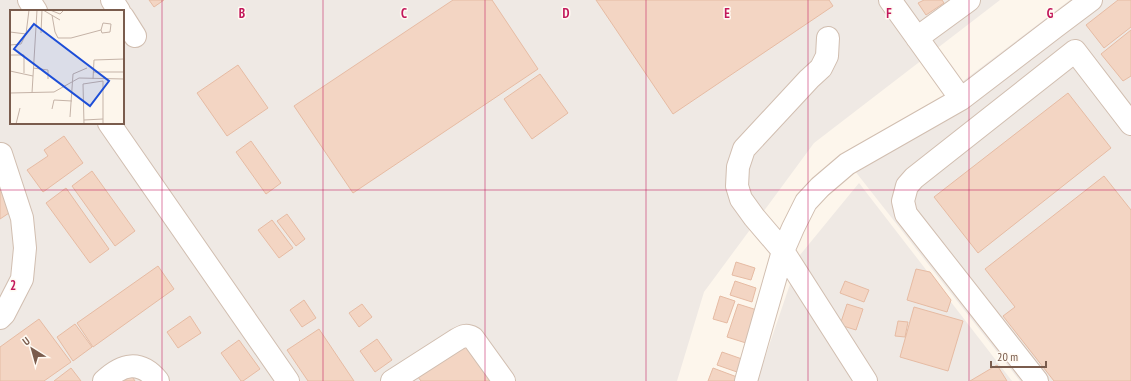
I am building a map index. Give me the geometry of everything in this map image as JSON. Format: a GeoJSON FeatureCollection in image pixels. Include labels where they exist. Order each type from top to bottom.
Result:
{"type":"FeatureCollection","features":[{"type":"Feature","properties":{"kind":"lane"},"geometry":{"type":"LineString","coordinates":[[29,0],[35,10]]}},
{"type":"Feature","properties":{"kind":"lane"},"geometry":{"type":"LineString","coordinates":[[112,0],[118,10]]}},
{"type":"Feature","properties":{"kind":"lane"},"geometry":{"type":"LineString","coordinates":[[890,0],[961,99]]}},
{"type":"Feature","properties":{"kind":"lane"},"geometry":{"type":"LineString","coordinates":[[917,38],[969,0]]}},
{"type":"Feature","properties":{"kind":"lane"},"geometry":{"type":"LineString","coordinates":[[746,381],[783,251],[806,202],[820,187],[847,164],[961,99],[1091,0]]}},
{"type":"Feature","properties":{"kind":"lane"},"geometry":{"type":"LineString","coordinates":[[124,19],[135,36]]}},
{"type":"Feature","properties":{"kind":"lane"},"geometry":{"type":"LineString","coordinates":[[828,38],[827,56],[821,68],[744,148],[738,167],[737,186],[740,199],[783,251],[866,381]]}},
{"type":"Feature","properties":{"kind":"lane"},"geometry":{"type":"LineString","coordinates":[[1037,381],[906,214],[903,201],[907,186],[920,173],[1074,52],[1131,124]]}},
{"type":"Feature","properties":{"kind":"lane"},"geometry":{"type":"LineString","coordinates":[[110,124],[288,381]]}},
{"type":"Feature","properties":{"kind":"lane"},"geometry":{"type":"LineString","coordinates":[[0,153],[22,218],[25,248],[22,279],[4,314],[0,318]]}},
{"type":"Feature","properties":{"kind":"lane"},"geometry":{"type":"LineString","coordinates":[[392,381],[463,336],[473,338],[504,381]]}},
{"type":"Feature","properties":{"kind":"lane"},"geometry":{"type":"LineString","coordinates":[[104,381],[112,373],[124,367],[136,366],[146,370],[158,381]]}},
{"type":"Feature","properties":{"kind":"shaded area"},"geometry":{"type":"Polygon","coordinates":[[[0,0],[1000,0],[814,143],[704,292],[677,381],[0,381],[0,0]]]}},
{"type":"Feature","properties":{"kind":"shaded area"},"geometry":{"type":"Polygon","coordinates":[[[1070,0],[1131,0],[1131,381],[1020,381],[851,166],[1070,0]]]}},
{"type":"Feature","properties":{"kind":"shaded area"},"geometry":{"type":"Polygon","coordinates":[[[859,183],[1012,381],[757,381],[800,255],[859,183]]]}},
{"type":"Feature","properties":{"kind":"building"},"geometry":{"type":"Polygon","coordinates":[[[149,0],[164,0],[154,7],[149,0]]]}},
{"type":"Feature","properties":{"kind":"building"},"geometry":{"type":"Polygon","coordinates":[[[453,0],[492,0],[538,69],[353,193],[294,106],[453,0]]]}},
{"type":"Feature","properties":{"kind":"building"},"geometry":{"type":"Polygon","coordinates":[[[596,0],[829,0],[833,6],[673,114],[596,0]]]}},
{"type":"Feature","properties":{"kind":"building"},"geometry":{"type":"Polygon","coordinates":[[[924,0],[942,0],[944,3],[926,15],[918,3],[924,0]]]}},
{"type":"Feature","properties":{"kind":"building"},"geometry":{"type":"Polygon","coordinates":[[[1118,0],[1131,0],[1131,27],[1104,48],[1086,25],[1118,0]]]}},
{"type":"Feature","properties":{"kind":"building"},"geometry":{"type":"Polygon","coordinates":[[[1131,30],[1131,76],[1123,81],[1101,54],[1131,30]]]}},
{"type":"Feature","properties":{"kind":"building"},"geometry":{"type":"Polygon","coordinates":[[[238,65],[268,108],[227,136],[197,93],[238,65]]]}},
{"type":"Feature","properties":{"kind":"building"},"geometry":{"type":"Polygon","coordinates":[[[540,74],[568,113],[532,139],[504,99],[540,74]]]}},
{"type":"Feature","properties":{"kind":"building"},"geometry":{"type":"Polygon","coordinates":[[[1068,93],[1111,148],[978,253],[934,197],[1068,93]]]}},
{"type":"Feature","properties":{"kind":"building"},"geometry":{"type":"Polygon","coordinates":[[[64,136],[83,163],[43,192],[27,170],[48,156],[44,150],[64,136]]]}},
{"type":"Feature","properties":{"kind":"building"},"geometry":{"type":"Polygon","coordinates":[[[251,141],[281,183],[266,194],[236,152],[251,141]]]}},
{"type":"Feature","properties":{"kind":"building"},"geometry":{"type":"Polygon","coordinates":[[[92,171],[135,231],[115,246],[72,186],[92,171]]]}},
{"type":"Feature","properties":{"kind":"building"},"geometry":{"type":"Polygon","coordinates":[[[1104,176],[1131,210],[1131,381],[1054,381],[1003,316],[1015,307],[985,269],[1104,176]]]}},
{"type":"Feature","properties":{"kind":"building"},"geometry":{"type":"Polygon","coordinates":[[[0,187],[15,209],[0,219],[0,187]]]}},
{"type":"Feature","properties":{"kind":"building"},"geometry":{"type":"Polygon","coordinates":[[[66,188],[109,249],[90,263],[46,203],[66,188]]]}},
{"type":"Feature","properties":{"kind":"building"},"geometry":{"type":"Polygon","coordinates":[[[287,214],[305,239],[296,246],[277,221],[287,214]]]}},
{"type":"Feature","properties":{"kind":"building"},"geometry":{"type":"Polygon","coordinates":[[[272,220],[293,248],[279,258],[258,230],[272,220]]]}},
{"type":"Feature","properties":{"kind":"building"},"geometry":{"type":"Polygon","coordinates":[[[736,262],[755,268],[751,280],[732,275],[736,262]]]}},
{"type":"Feature","properties":{"kind":"building"},"geometry":{"type":"Polygon","coordinates":[[[158,266],[174,289],[93,347],[77,323],[158,266]]]}},
{"type":"Feature","properties":{"kind":"building"},"geometry":{"type":"Polygon","coordinates":[[[916,269],[930,272],[951,300],[947,312],[907,300],[916,269]]]}},
{"type":"Feature","properties":{"kind":"building"},"geometry":{"type":"Polygon","coordinates":[[[735,281],[756,288],[752,302],[730,295],[735,281]]]}},
{"type":"Feature","properties":{"kind":"building"},"geometry":{"type":"Polygon","coordinates":[[[845,281],[869,290],[864,302],[840,293],[845,281]]]}},
{"type":"Feature","properties":{"kind":"building"},"geometry":{"type":"Polygon","coordinates":[[[720,296],[735,301],[727,323],[713,319],[720,296]]]}},
{"type":"Feature","properties":{"kind":"building"},"geometry":{"type":"Polygon","coordinates":[[[304,300],[316,318],[302,327],[290,310],[304,300]]]}},
{"type":"Feature","properties":{"kind":"building"},"geometry":{"type":"Polygon","coordinates":[[[362,304],[372,317],[359,327],[349,313],[362,304]]]}},
{"type":"Feature","properties":{"kind":"building"},"geometry":{"type":"Polygon","coordinates":[[[738,304],[757,310],[746,343],[727,337],[738,304]]]}},
{"type":"Feature","properties":{"kind":"building"},"geometry":{"type":"Polygon","coordinates":[[[847,304],[863,309],[856,330],[840,325],[847,304]]]}},
{"type":"Feature","properties":{"kind":"building"},"geometry":{"type":"Polygon","coordinates":[[[914,307],[963,321],[948,371],[900,357],[914,307]]]}},
{"type":"Feature","properties":{"kind":"building"},"geometry":{"type":"Polygon","coordinates":[[[190,316],[201,333],[178,348],[167,332],[190,316]]]}},
{"type":"Feature","properties":{"kind":"building"},"geometry":{"type":"Polygon","coordinates":[[[39,319],[71,362],[44,381],[0,381],[0,347],[39,319]]]}},
{"type":"Feature","properties":{"kind":"building"},"geometry":{"type":"Polygon","coordinates":[[[898,321],[908,322],[905,337],[895,336],[898,321]]]}},
{"type":"Feature","properties":{"kind":"building"},"geometry":{"type":"Polygon","coordinates":[[[75,324],[92,347],[73,361],[57,337],[75,324]]]}},
{"type":"Feature","properties":{"kind":"building"},"geometry":{"type":"Polygon","coordinates":[[[319,329],[354,381],[308,381],[287,350],[319,329]]]}},
{"type":"Feature","properties":{"kind":"building"},"geometry":{"type":"Polygon","coordinates":[[[377,339],[392,360],[375,372],[360,351],[377,339]]]}},
{"type":"Feature","properties":{"kind":"building"},"geometry":{"type":"Polygon","coordinates":[[[466,339],[494,381],[421,381],[415,373],[466,339]]]}},
{"type":"Feature","properties":{"kind":"building"},"geometry":{"type":"Polygon","coordinates":[[[239,340],[260,369],[243,381],[241,381],[221,353],[239,340]]]}},
{"type":"Feature","properties":{"kind":"building"},"geometry":{"type":"Polygon","coordinates":[[[722,352],[742,359],[737,372],[717,365],[722,352]]]}},
{"type":"Feature","properties":{"kind":"building"},"geometry":{"type":"Polygon","coordinates":[[[997,365],[1007,381],[970,381],[997,365]]]}},
{"type":"Feature","properties":{"kind":"building"},"geometry":{"type":"Polygon","coordinates":[[[71,368],[81,381],[54,381],[71,368]]]}},
{"type":"Feature","properties":{"kind":"building"},"geometry":{"type":"Polygon","coordinates":[[[713,368],[737,377],[735,381],[708,381],[713,368]]]}},
{"type":"Feature","properties":{"kind":"building"},"geometry":{"type":"Polygon","coordinates":[[[131,375],[135,381],[122,381],[131,375]]]}}]}
